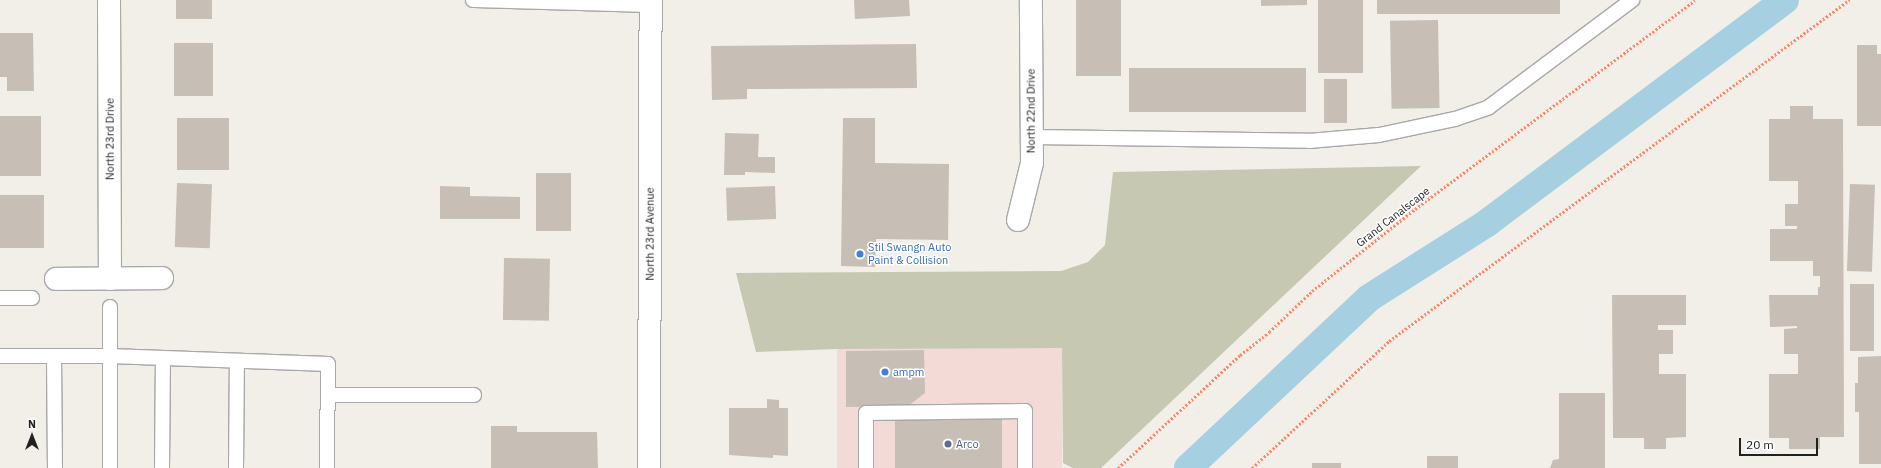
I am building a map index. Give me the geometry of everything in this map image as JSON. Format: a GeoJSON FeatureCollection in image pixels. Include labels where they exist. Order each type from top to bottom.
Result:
{"type":"FeatureCollection","features":[{"type":"Feature","properties":{"kind":"street","name":"North 23rd Drive"},"geometry":{"type":"LineString","coordinates":[[109,0],[110,279]]}},
{"type":"Feature","properties":{"kind":"street","name":"North 22nd Drive"},"geometry":{"type":"LineString","coordinates":[[1018,220],[1032,163],[1031,0]]}},
{"type":"Feature","properties":{"kind":"street","name":"North 23rd Avenue"},"geometry":{"type":"LineString","coordinates":[[649,468],[651,2]]}},
{"type":"Feature","properties":{"kind":"street"},"geometry":{"type":"LineString","coordinates":[[56,279],[162,278]]}},
{"type":"Feature","properties":{"kind":"lane"},"geometry":{"type":"LineString","coordinates":[[473,0],[651,2]]}},
{"type":"Feature","properties":{"kind":"lane"},"geometry":{"type":"LineString","coordinates":[[1032,137],[1309,141],[1379,135],[1455,119],[1489,107],[1632,0]]}},
{"type":"Feature","properties":{"kind":"lane"},"geometry":{"type":"LineString","coordinates":[[0,298],[32,298]]}},
{"type":"Feature","properties":{"kind":"lane"},"geometry":{"type":"LineString","coordinates":[[110,307],[110,468]]}},
{"type":"Feature","properties":{"kind":"lane"},"geometry":{"type":"LineString","coordinates":[[0,356],[110,356],[328,364],[327,468]]}},
{"type":"Feature","properties":{"kind":"lane"},"geometry":{"type":"LineString","coordinates":[[54,356],[55,468]]}},
{"type":"Feature","properties":{"kind":"lane"},"geometry":{"type":"LineString","coordinates":[[162,468],[163,359]]}},
{"type":"Feature","properties":{"kind":"lane"},"geometry":{"type":"LineString","coordinates":[[236,468],[237,361]]}},
{"type":"Feature","properties":{"kind":"lane"},"geometry":{"type":"LineString","coordinates":[[328,395],[474,395]]}},
{"type":"Feature","properties":{"kind":"lane"},"geometry":{"type":"LineString","coordinates":[[866,468],[866,413],[1025,411],[1025,468]]}},
{"type":"Feature","properties":{"kind":"path","name":"Grand Canalscape"},"geometry":{"type":"LineString","coordinates":[[1118,468],[1240,355],[1270,332],[1312,291],[1415,209],[1696,0]]}},
{"type":"Feature","properties":{"kind":"path"},"geometry":{"type":"LineString","coordinates":[[1252,468],[1389,342],[1849,0]]}},
{"type":"Feature","properties":{"kind":"shaded area"},"geometry":{"type":"Polygon","coordinates":[[[1421,166],[1101,468],[1073,468],[1063,463],[1062,348],[837,349],[756,352],[736,273],[1061,271],[1088,262],[1105,245],[1113,172],[1421,166]]]}},
{"type":"Feature","properties":{"kind":"shaded area"},"geometry":{"type":"Polygon","coordinates":[[[837,348],[1062,348],[1062,468],[837,468],[837,348]]]}},
{"type":"Feature","properties":{"kind":"building"},"geometry":{"type":"Polygon","coordinates":[[[176,0],[212,0],[212,19],[176,19],[176,0]]]}},
{"type":"Feature","properties":{"kind":"building"},"geometry":{"type":"Polygon","coordinates":[[[854,0],[909,0],[910,16],[855,19],[854,0]]]}},
{"type":"Feature","properties":{"kind":"building"},"geometry":{"type":"Polygon","coordinates":[[[1076,0],[1121,0],[1121,76],[1076,76],[1076,0]]]}},
{"type":"Feature","properties":{"kind":"building"},"geometry":{"type":"Polygon","coordinates":[[[1261,0],[1307,0],[1307,5],[1261,6],[1261,0]]]}},
{"type":"Feature","properties":{"kind":"building"},"geometry":{"type":"Polygon","coordinates":[[[1318,0],[1363,0],[1363,73],[1318,73],[1318,0]]]}},
{"type":"Feature","properties":{"kind":"building"},"geometry":{"type":"Polygon","coordinates":[[[1377,0],[1560,0],[1560,14],[1377,14],[1377,0]]]}},
{"type":"Feature","properties":{"kind":"building"},"geometry":{"type":"Polygon","coordinates":[[[1438,20],[1440,108],[1392,109],[1390,21],[1438,20]]]}},
{"type":"Feature","properties":{"kind":"building"},"geometry":{"type":"Polygon","coordinates":[[[0,33],[33,33],[34,91],[7,91],[7,77],[0,77],[0,33]]]}},
{"type":"Feature","properties":{"kind":"building"},"geometry":{"type":"Polygon","coordinates":[[[174,43],[213,43],[213,96],[174,96],[174,43]]]}},
{"type":"Feature","properties":{"kind":"building"},"geometry":{"type":"Polygon","coordinates":[[[916,44],[917,88],[747,89],[747,99],[712,100],[711,46],[916,44]]]}},
{"type":"Feature","properties":{"kind":"building"},"geometry":{"type":"Polygon","coordinates":[[[1857,45],[1877,45],[1877,54],[1881,54],[1881,126],[1857,126],[1857,45]]]}},
{"type":"Feature","properties":{"kind":"building"},"geometry":{"type":"Polygon","coordinates":[[[1129,68],[1306,68],[1306,112],[1129,112],[1129,68]]]}},
{"type":"Feature","properties":{"kind":"building"},"geometry":{"type":"Polygon","coordinates":[[[1324,79],[1347,79],[1347,123],[1324,123],[1324,79]]]}},
{"type":"Feature","properties":{"kind":"building"},"geometry":{"type":"Polygon","coordinates":[[[1790,106],[1813,106],[1813,119],[1843,119],[1844,437],[1820,437],[1820,449],[1789,449],[1789,438],[1769,438],[1769,374],[1798,374],[1798,354],[1784,354],[1784,329],[1797,328],[1797,326],[1770,327],[1769,295],[1818,295],[1818,287],[1820,287],[1820,276],[1813,276],[1813,261],[1770,261],[1770,229],[1797,229],[1797,226],[1785,226],[1785,204],[1798,204],[1798,181],[1769,181],[1769,119],[1790,119],[1790,106]]]}},
{"type":"Feature","properties":{"kind":"building"},"geometry":{"type":"Polygon","coordinates":[[[0,116],[41,116],[41,176],[0,176],[0,116]]]}},
{"type":"Feature","properties":{"kind":"building"},"geometry":{"type":"Polygon","coordinates":[[[177,118],[229,118],[229,170],[177,170],[177,118]]]}},
{"type":"Feature","properties":{"kind":"building"},"geometry":{"type":"Polygon","coordinates":[[[843,118],[875,118],[875,163],[949,164],[948,240],[876,239],[875,267],[841,266],[843,118]]]}},
{"type":"Feature","properties":{"kind":"building"},"geometry":{"type":"Polygon","coordinates":[[[725,133],[759,134],[758,157],[775,157],[775,173],[745,172],[745,175],[724,175],[725,133]]]}},
{"type":"Feature","properties":{"kind":"building"},"geometry":{"type":"Polygon","coordinates":[[[536,173],[571,173],[571,231],[536,231],[536,173]]]}},
{"type":"Feature","properties":{"kind":"building"},"geometry":{"type":"Polygon","coordinates":[[[177,183],[212,184],[210,248],[175,247],[177,183]]]}},
{"type":"Feature","properties":{"kind":"building"},"geometry":{"type":"Polygon","coordinates":[[[1850,184],[1875,185],[1872,272],[1847,271],[1850,184]]]}},
{"type":"Feature","properties":{"kind":"building"},"geometry":{"type":"Polygon","coordinates":[[[440,186],[470,187],[470,196],[520,197],[520,219],[440,219],[440,186]]]}},
{"type":"Feature","properties":{"kind":"building"},"geometry":{"type":"Polygon","coordinates":[[[775,186],[776,219],[727,221],[726,188],[775,186]]]}},
{"type":"Feature","properties":{"kind":"building"},"geometry":{"type":"Polygon","coordinates":[[[0,195],[44,195],[44,248],[0,248],[0,195]]]}},
{"type":"Feature","properties":{"kind":"building"},"geometry":{"type":"Polygon","coordinates":[[[504,258],[550,259],[549,321],[503,320],[504,258]]]}},
{"type":"Feature","properties":{"kind":"building"},"geometry":{"type":"Polygon","coordinates":[[[1850,284],[1874,284],[1874,351],[1850,351],[1850,284]]]}},
{"type":"Feature","properties":{"kind":"building"},"geometry":{"type":"Polygon","coordinates":[[[1612,295],[1686,295],[1686,325],[1658,325],[1658,330],[1673,330],[1673,354],[1659,354],[1659,374],[1686,374],[1686,437],[1666,438],[1666,449],[1644,449],[1644,438],[1613,438],[1612,295]]]}},
{"type":"Feature","properties":{"kind":"building","name":"ampm"},"geometry":{"type":"Polygon","coordinates":[[[924,350],[925,393],[908,406],[846,407],[846,351],[924,350]]]}},
{"type":"Feature","properties":{"kind":"building"},"geometry":{"type":"Polygon","coordinates":[[[1881,356],[1881,464],[1859,464],[1859,412],[1855,412],[1855,383],[1858,383],[1858,357],[1881,356]]]}},
{"type":"Feature","properties":{"kind":"building"},"geometry":{"type":"Polygon","coordinates":[[[1559,393],[1605,393],[1605,468],[1550,468],[1553,460],[1559,459],[1559,393]]]}},
{"type":"Feature","properties":{"kind":"building"},"geometry":{"type":"Polygon","coordinates":[[[767,399],[779,400],[779,408],[788,408],[788,456],[773,455],[773,458],[729,455],[729,408],[767,408],[767,399]]]}},
{"type":"Feature","properties":{"kind":"building","name":"Arco"},"geometry":{"type":"Polygon","coordinates":[[[895,419],[1002,419],[1002,468],[895,468],[895,419]]]}},
{"type":"Feature","properties":{"kind":"building"},"geometry":{"type":"Polygon","coordinates":[[[491,426],[517,426],[517,432],[597,432],[598,468],[491,468],[491,426]]]}},
{"type":"Feature","properties":{"kind":"building"},"geometry":{"type":"Polygon","coordinates":[[[1427,456],[1458,456],[1458,468],[1427,468],[1427,456]]]}},
{"type":"Feature","properties":{"kind":"building"},"geometry":{"type":"Polygon","coordinates":[[[1312,463],[1341,463],[1341,468],[1312,468],[1312,463]]]}},
{"type":"Feature","properties":{"kind":"waterway"},"geometry":{"type":"LineString","coordinates":[[1188,468],[1369,298],[1487,223],[1785,0]]}},
{"type":"Feature","properties":{"kind":"place","name":"Stil Swangn Auto Paint & Collision"},"geometry":{"type":"Point","coordinates":[860,254]}},
{"type":"Feature","properties":{"kind":"place","name":"ampm"},"geometry":{"type":"Point","coordinates":[885,372]}},
{"type":"Feature","properties":{"kind":"place","name":"Arco"},"geometry":{"type":"Point","coordinates":[948,444]}}]}
